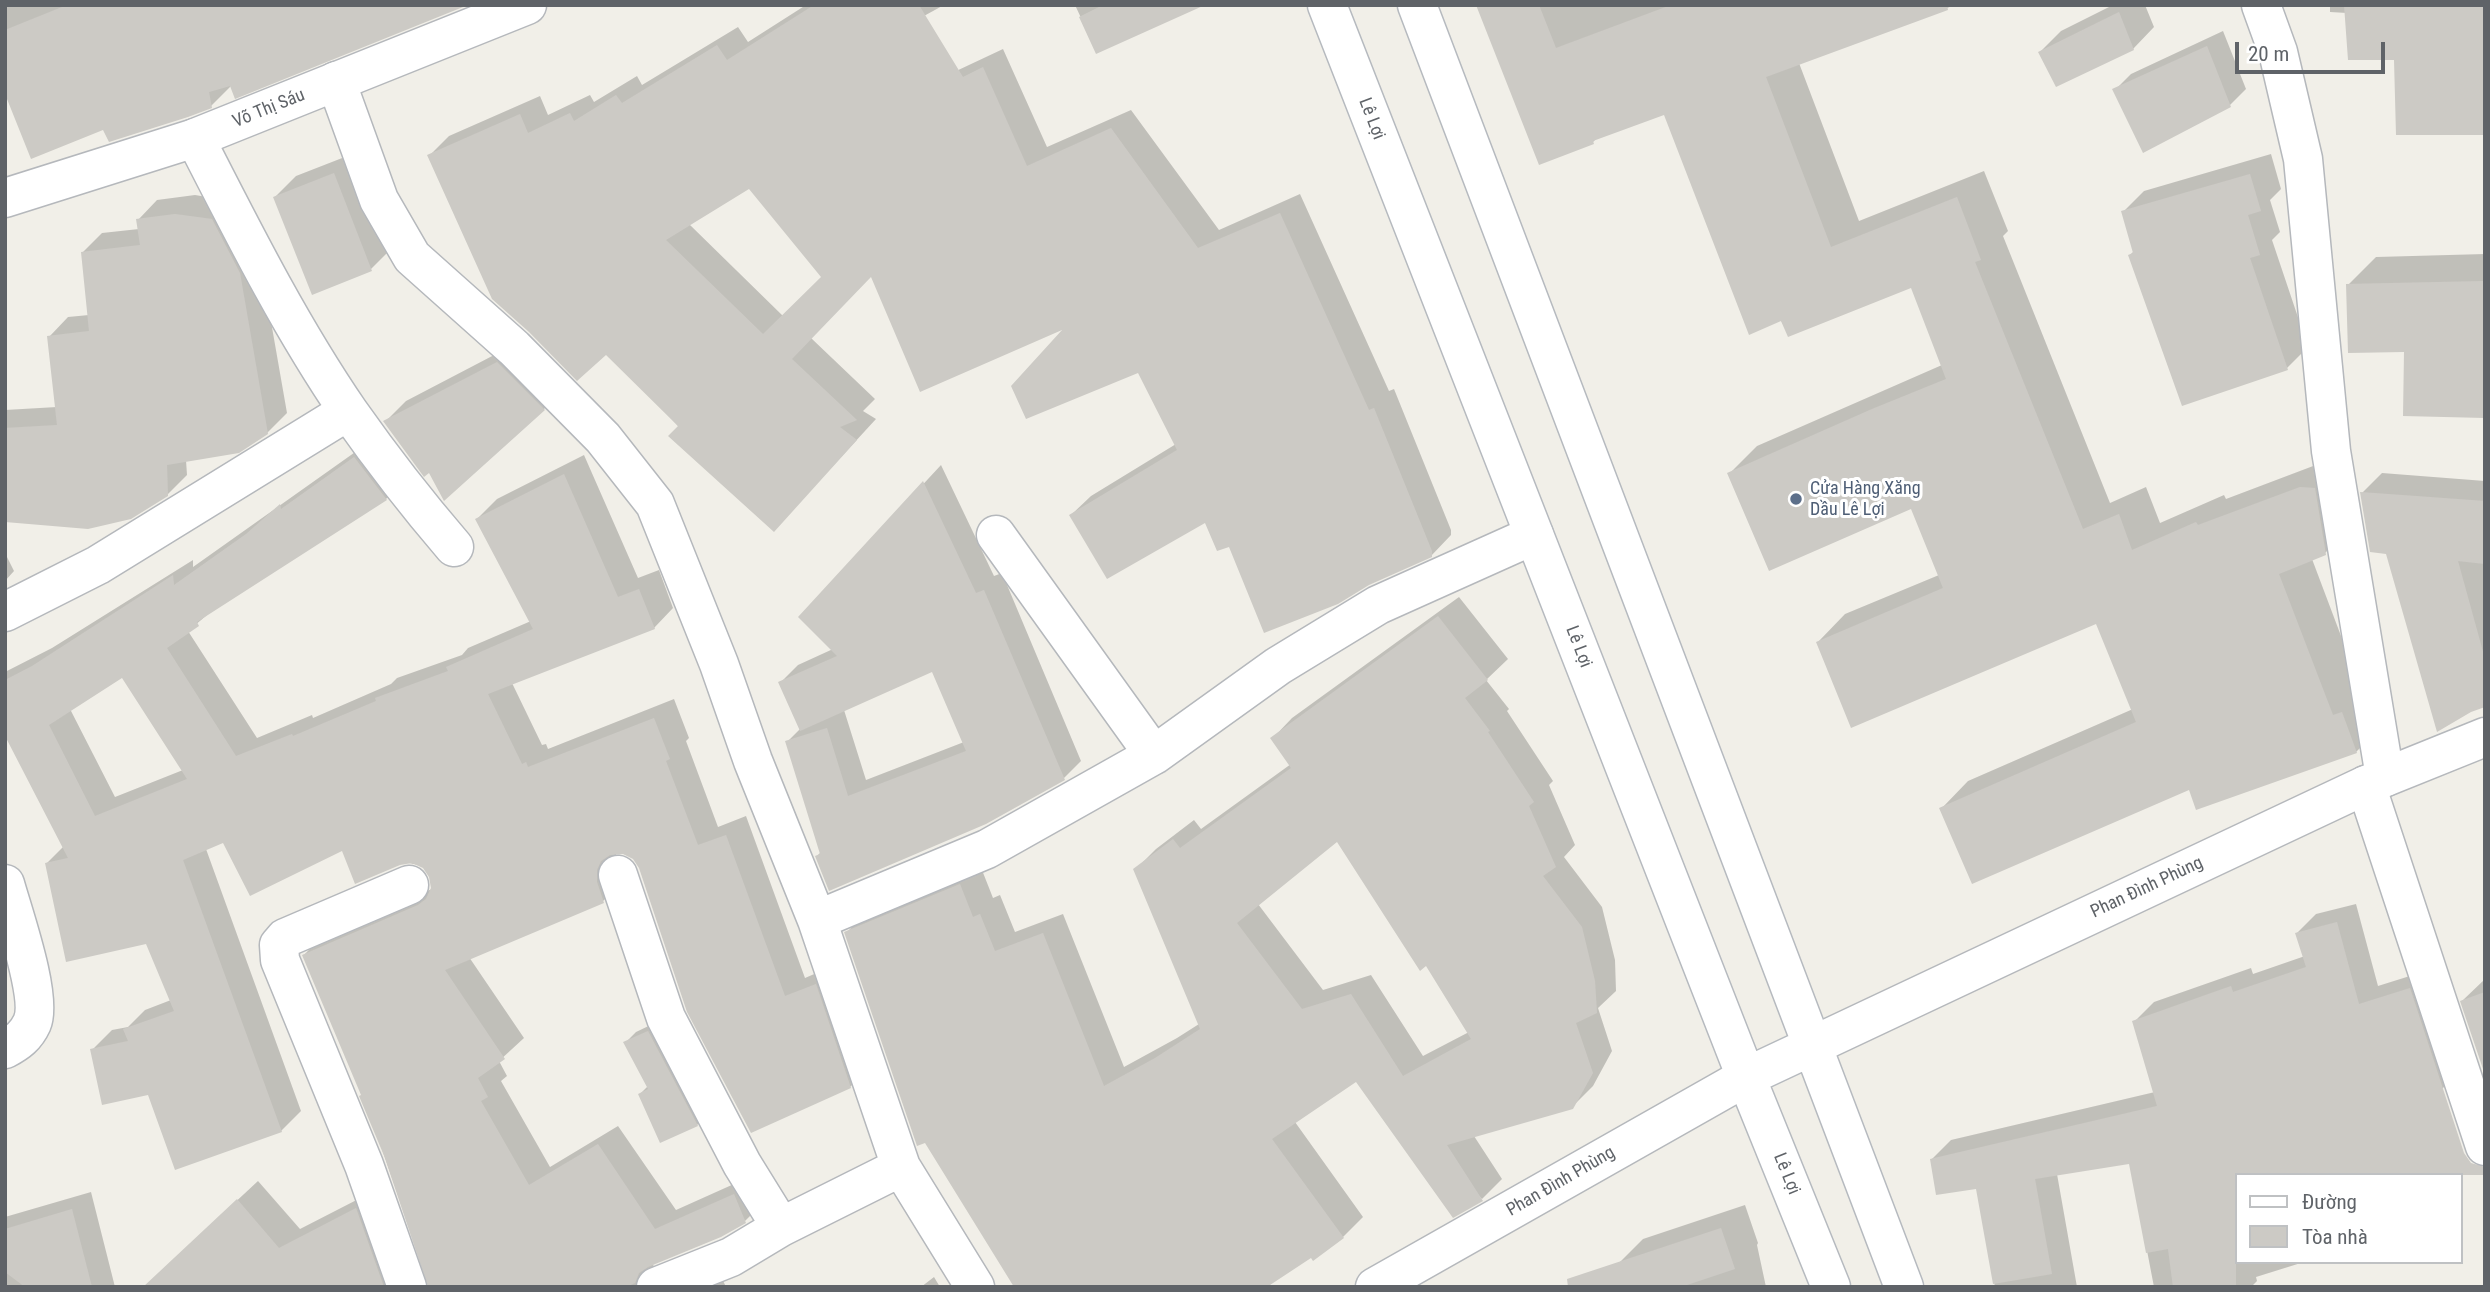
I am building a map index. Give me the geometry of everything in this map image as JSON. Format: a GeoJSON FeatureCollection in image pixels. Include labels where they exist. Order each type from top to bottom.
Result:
{"type":"FeatureCollection","features":[{"type":"Feature","properties":{"kind":"street","name":"Võ Thị Sáu"},"geometry":{"type":"LineString","coordinates":[[5,198],[195,138],[527,5]]}},
{"type":"Feature","properties":{"kind":"street","name":"Lê Lợi"},"geometry":{"type":"LineString","coordinates":[[1326,5],[1746,1077],[1831,1287]]}},
{"type":"Feature","properties":{"kind":"street"},"geometry":{"type":"LineString","coordinates":[[1417,5],[1904,1287]]}},
{"type":"Feature","properties":{"kind":"street"},"geometry":{"type":"LineString","coordinates":[[2261,5],[2278,52],[2303,159],[2331,451],[2375,781],[2485,1146]]}},
{"type":"Feature","properties":{"kind":"street"},"geometry":{"type":"LineString","coordinates":[[336,81],[379,200],[412,257],[514,348],[603,439],[655,504],[817,920],[901,1167],[975,1287]]}},
{"type":"Feature","properties":{"kind":"street"},"geometry":{"type":"LineString","coordinates":[[195,138],[267,279],[348,411],[412,497],[454,547]]}},
{"type":"Feature","properties":{"kind":"street"},"geometry":{"type":"LineString","coordinates":[[5,612],[98,565],[348,411]]}},
{"type":"Feature","properties":{"kind":"street"},"geometry":{"type":"LineString","coordinates":[[996,535],[1154,755]]}},
{"type":"Feature","properties":{"kind":"street"},"geometry":{"type":"LineString","coordinates":[[817,920],[987,849],[1154,755],[1278,666],[1378,605],[1534,535]]}},
{"type":"Feature","properties":{"kind":"street","name":"Phan Đình Phùng"},"geometry":{"type":"LineString","coordinates":[[1375,1287],[1746,1077],[2375,781],[2485,737]]}},
{"type":"Feature","properties":{"kind":"street"},"geometry":{"type":"LineString","coordinates":[[618,875],[666,1018],[742,1164],[781,1227]]}},
{"type":"Feature","properties":{"kind":"street"},"geometry":{"type":"LineString","coordinates":[[5,884],[35,998],[33,1021],[21,1041],[5,1049]]}},
{"type":"Feature","properties":{"kind":"street"},"geometry":{"type":"LineString","coordinates":[[407,1287],[364,1165],[280,960],[279,945],[285,938],[410,884]]}},
{"type":"Feature","properties":{"kind":"street"},"geometry":{"type":"LineString","coordinates":[[656,1287],[731,1257],[781,1227],[901,1167]]}},
{"type":"Feature","properties":{"kind":"building"},"geometry":{"type":"Polygon","coordinates":[[[67,5],[468,5],[235,99],[230,86],[209,92],[212,108],[188,117],[109,142],[103,130],[31,159],[5,94],[5,30],[67,5]]]}},
{"type":"Feature","properties":{"kind":"building"},"geometry":{"type":"Polygon","coordinates":[[[814,5],[919,5],[963,77],[983,67],[1027,166],[1111,128],[1198,248],[1280,213],[1369,410],[1374,408],[1432,551],[1432,557],[1369,585],[1338,604],[1264,633],[1229,547],[1217,551],[1205,523],[1107,579],[1069,515],[1177,450],[1138,373],[1026,419],[1011,386],[1062,330],[920,392],[871,277],[792,359],[857,420],[840,427],[857,440],[774,532],[668,436],[678,426],[606,355],[577,381],[492,299],[427,155],[520,114],[528,133],[570,113],[574,121],[616,95],[622,103],[717,45],[727,60],[814,5]],[[749,189],[666,240],[763,334],[821,277],[749,189]]]}},
{"type":"Feature","properties":{"kind":"building"},"geometry":{"type":"Polygon","coordinates":[[[1103,5],[1205,5],[1096,54],[1079,17],[1103,5]]]}},
{"type":"Feature","properties":{"kind":"building"},"geometry":{"type":"Polygon","coordinates":[[[1476,5],[1539,5],[1556,48],[1671,5],[1947,5],[1948,10],[1766,77],[1831,247],[1957,197],[1981,260],[1975,262],[2083,529],[2119,514],[2132,550],[2196,522],[2198,525],[2300,487],[2315,488],[2326,555],[2279,574],[2333,715],[2342,712],[2357,753],[2196,810],[2189,790],[1972,884],[1939,808],[2136,722],[2096,624],[1851,728],[1816,642],[1943,588],[1911,509],[1769,571],[1727,473],[1946,379],[1911,288],[1788,337],[1781,321],[1749,335],[1664,115],[1593,141],[1594,144],[1539,165],[1476,5]]]}},
{"type":"Feature","properties":{"kind":"building"},"geometry":{"type":"Polygon","coordinates":[[[2344,5],[2485,5],[2485,135],[2396,135],[2394,60],[2348,60],[2344,5]]]}},
{"type":"Feature","properties":{"kind":"building"},"geometry":{"type":"Polygon","coordinates":[[[2119,12],[2134,50],[2056,87],[2038,52],[2119,12]]]}},
{"type":"Feature","properties":{"kind":"building"},"geometry":{"type":"Polygon","coordinates":[[[2207,46],[2231,107],[2143,153],[2112,89],[2207,46]]]}},
{"type":"Feature","properties":{"kind":"building"},"geometry":{"type":"Polygon","coordinates":[[[334,173],[372,271],[312,295],[273,197],[334,173]]]}},
{"type":"Feature","properties":{"kind":"building"},"geometry":{"type":"Polygon","coordinates":[[[2250,174],[2261,211],[2248,215],[2260,255],[2250,258],[2288,370],[2182,406],[2128,255],[2133,253],[2121,211],[2250,174]]]}},
{"type":"Feature","properties":{"kind":"building"},"geometry":{"type":"Polygon","coordinates":[[[175,214],[212,219],[240,273],[268,434],[239,453],[167,465],[168,496],[131,519],[88,529],[5,522],[5,428],[57,425],[47,336],[89,331],[81,252],[140,245],[136,219],[175,214]]]}},
{"type":"Feature","properties":{"kind":"building"},"geometry":{"type":"Polygon","coordinates":[[[2485,281],[2485,418],[2403,416],[2404,352],[2348,353],[2346,284],[2485,281]]]}},
{"type":"Feature","properties":{"kind":"building"},"geometry":{"type":"Polygon","coordinates":[[[497,362],[545,410],[444,501],[429,473],[424,477],[383,421],[497,362]]]}},
{"type":"Feature","properties":{"kind":"building"},"geometry":{"type":"Polygon","coordinates":[[[354,457],[387,500],[197,622],[199,626],[167,648],[236,756],[292,734],[293,736],[376,701],[375,698],[448,671],[446,667],[533,629],[475,519],[564,474],[618,597],[639,589],[655,629],[488,694],[522,764],[526,762],[528,767],[654,718],[670,759],[666,761],[698,845],[726,835],[785,996],[816,984],[851,1088],[751,1133],[687,1012],[639,868],[633,859],[623,854],[610,855],[601,861],[597,870],[597,882],[604,903],[445,970],[505,1059],[478,1078],[488,1097],[481,1101],[529,1185],[598,1144],[655,1229],[734,1194],[746,1223],[721,1237],[648,1267],[639,1273],[635,1283],[626,1287],[428,1287],[385,1158],[302,955],[418,905],[426,899],[431,888],[429,877],[423,868],[412,863],[400,865],[355,884],[342,851],[250,896],[223,843],[183,860],[282,1132],[175,1170],[148,1095],[102,1105],[90,1049],[128,1041],[123,1029],[174,1011],[146,944],[66,962],[45,863],[68,858],[5,736],[5,680],[32,666],[173,575],[174,585],[246,534],[280,504],[281,509],[354,457]],[[122,678],[49,725],[95,816],[187,779],[122,678]]]}},
{"type":"Feature","properties":{"kind":"building"},"geometry":{"type":"Polygon","coordinates":[[[923,481],[976,593],[984,590],[1065,780],[986,824],[829,891],[815,856],[820,854],[785,741],[827,728],[848,796],[966,751],[932,672],[800,731],[778,682],[837,656],[798,617],[923,481]]]}},
{"type":"Feature","properties":{"kind":"building"},"geometry":{"type":"Polygon","coordinates":[[[2360,492],[2485,501],[2485,564],[2458,561],[2485,659],[2485,707],[2437,732],[2386,554],[2370,552],[2360,492]]]}},
{"type":"Feature","properties":{"kind":"building"},"geometry":{"type":"Polygon","coordinates":[[[1438,616],[1488,680],[1465,698],[1490,731],[1488,732],[1534,802],[1529,806],[1556,867],[1543,876],[1582,927],[1595,981],[1597,1013],[1576,1023],[1593,1073],[1573,1109],[1447,1145],[1483,1201],[1453,1218],[1356,1082],[1272,1139],[1344,1238],[1313,1261],[1311,1258],[1267,1287],[1014,1287],[925,1143],[917,1146],[844,932],[960,884],[973,917],[980,914],[995,951],[1043,933],[1104,1086],[1200,1029],[1133,869],[1173,839],[1180,848],[1291,768],[1270,738],[1438,616]],[[1337,842],[1237,923],[1302,1009],[1351,994],[1403,1076],[1471,1039],[1426,966],[1420,971],[1337,842]]]}},
{"type":"Feature","properties":{"kind":"building"},"geometry":{"type":"Polygon","coordinates":[[[2337,922],[2359,1004],[2410,988],[2464,1153],[2471,1163],[2485,1167],[2485,1175],[2234,1173],[2236,1287],[2173,1287],[2168,1249],[2146,1253],[2129,1164],[2035,1179],[2052,1274],[1993,1284],[1976,1189],[1936,1195],[1930,1159],[2157,1106],[2132,1021],[2231,986],[2233,992],[2306,967],[2295,933],[2337,922]]]}},
{"type":"Feature","properties":{"kind":"building"},"geometry":{"type":"Polygon","coordinates":[[[2485,992],[2485,1075],[2460,1001],[2485,992]]]}},
{"type":"Feature","properties":{"kind":"building"},"geometry":{"type":"Polygon","coordinates":[[[648,1031],[698,1126],[660,1143],[638,1094],[648,1089],[623,1042],[648,1031]]]}},
{"type":"Feature","properties":{"kind":"building"},"geometry":{"type":"Polygon","coordinates":[[[237,1199],[279,1248],[356,1208],[384,1287],[143,1287],[237,1199]]]}},
{"type":"Feature","properties":{"kind":"building"},"geometry":{"type":"Polygon","coordinates":[[[72,1209],[92,1287],[25,1287],[5,1272],[5,1229],[72,1209]]]}},
{"type":"Feature","properties":{"kind":"building"},"geometry":{"type":"Polygon","coordinates":[[[1721,1228],[1735,1269],[1681,1287],[1568,1287],[1567,1279],[1721,1228]]]}},
{"type":"Feature","properties":{"kind":"place","name":"Cửa Hàng Xăng Dầu Lê Lợi"},"geometry":{"type":"Point","coordinates":[1796,499]}}]}
